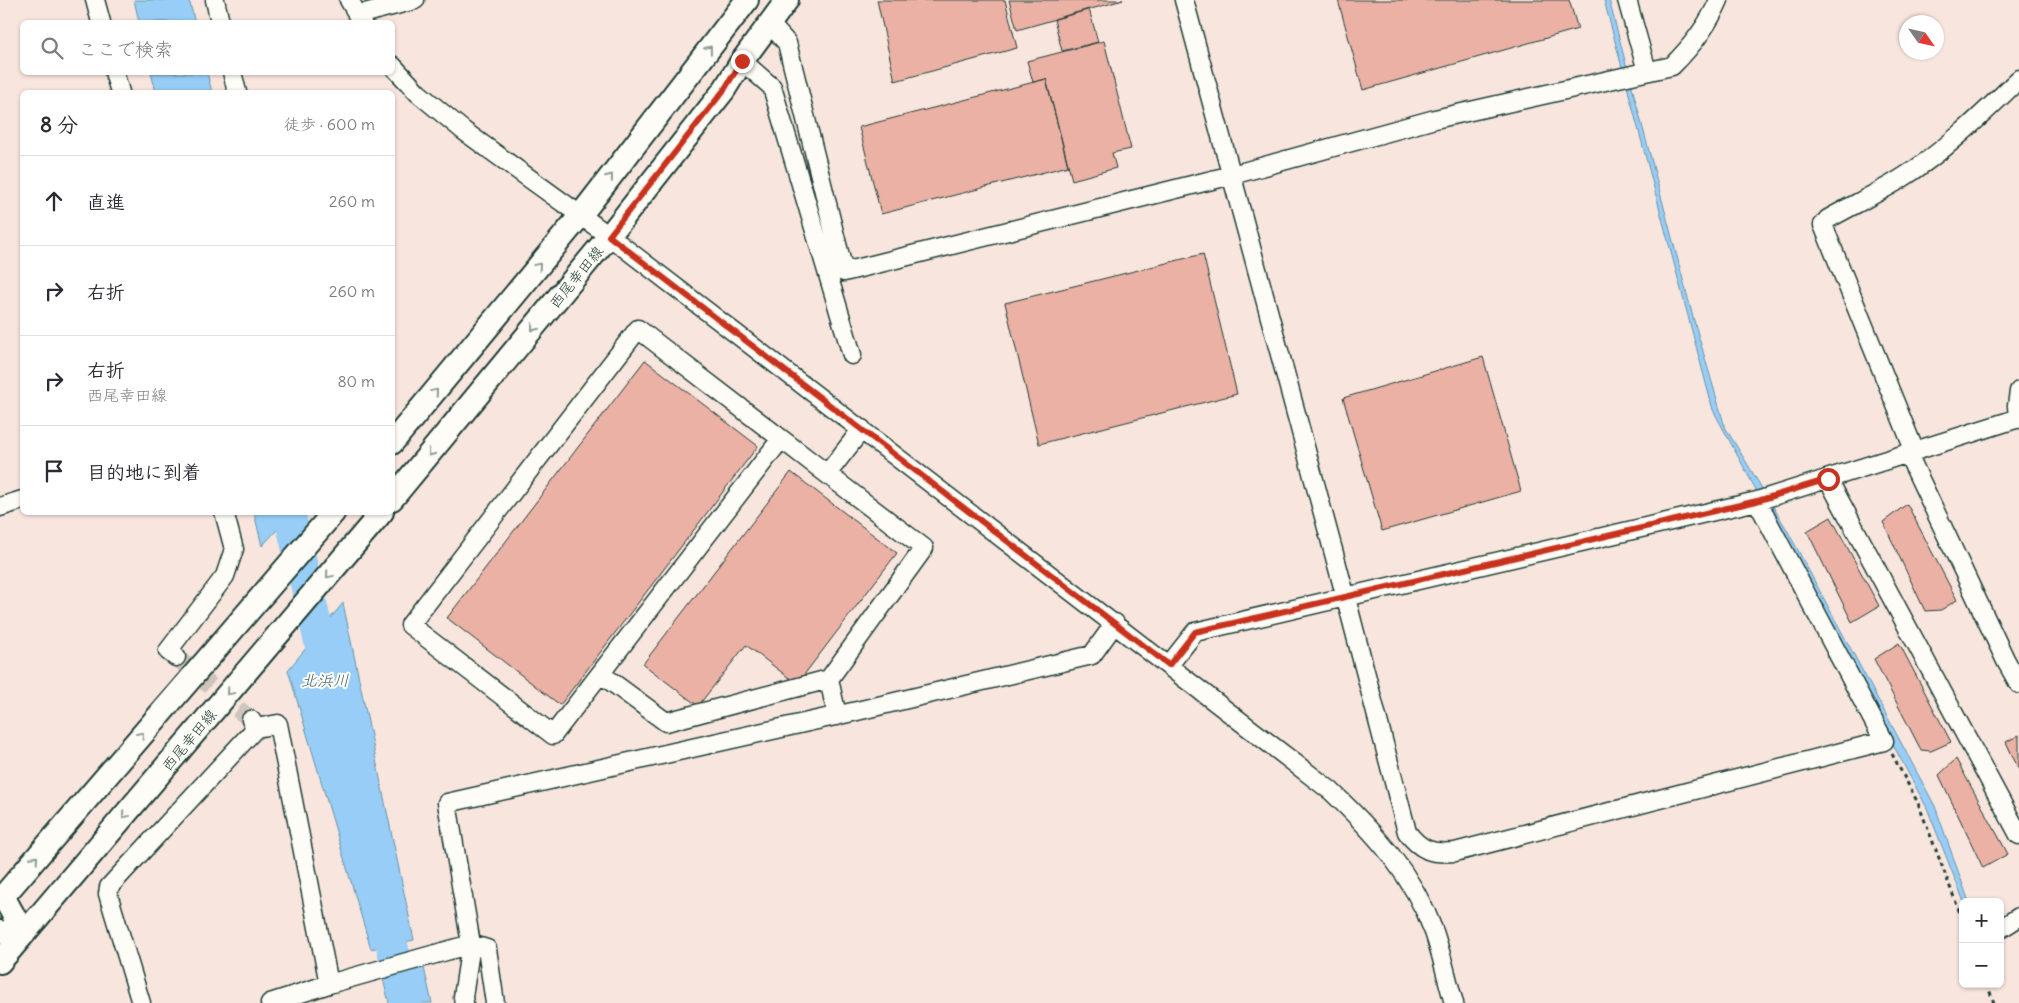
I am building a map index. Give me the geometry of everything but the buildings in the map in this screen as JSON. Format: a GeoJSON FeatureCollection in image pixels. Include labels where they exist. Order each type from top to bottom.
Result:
{"type":"FeatureCollection","features":[{"type":"Feature","properties":{"kind":"main road"},"geometry":{"type":"LineString","coordinates":[[395,439],[580,216],[747,0]]}},
{"type":"Feature","properties":{"kind":"main road","name":"西尾幸田線"},"geometry":{"type":"LineString","coordinates":[[395,495],[609,236],[724,90],[742,61],[787,0]]}},
{"type":"Feature","properties":{"kind":"main road"},"geometry":{"type":"LineString","coordinates":[[24,934],[1,897],[331,515]]}},
{"type":"Feature","properties":{"kind":"main road","name":"西尾幸田線"},"geometry":{"type":"LineString","coordinates":[[0,962],[380,515]]}},
{"type":"Feature","properties":{"kind":"main road"},"geometry":{"type":"LineString","coordinates":[[0,932],[24,934]]}},
{"type":"Feature","properties":{"kind":"street"},"geometry":{"type":"LineString","coordinates":[[95,0],[100,20]]}},
{"type":"Feature","properties":{"kind":"street"},"geometry":{"type":"LineString","coordinates":[[215,0],[220,20]]}},
{"type":"Feature","properties":{"kind":"street"},"geometry":{"type":"LineString","coordinates":[[356,12],[415,0]]}},
{"type":"Feature","properties":{"kind":"street"},"geometry":{"type":"LineString","coordinates":[[1184,0],[1408,832],[1415,842],[1438,854],[1455,852],[1884,741],[1757,501]]}},
{"type":"Feature","properties":{"kind":"street"},"geometry":{"type":"LineString","coordinates":[[1627,0],[1647,71]]}},
{"type":"Feature","properties":{"kind":"street"},"geometry":{"type":"LineString","coordinates":[[770,24],[787,43],[844,272],[1232,175],[1435,119],[1672,66],[1685,53],[1712,15],[1719,0]]}},
{"type":"Feature","properties":{"kind":"street"},"geometry":{"type":"LineString","coordinates":[[742,61],[772,87],[852,355]]}},
{"type":"Feature","properties":{"kind":"street"},"geometry":{"type":"LineString","coordinates":[[395,68],[418,93],[464,131],[609,236],[1169,665],[1330,791],[1362,821],[1392,854],[1417,894],[1434,933],[1454,1003]]}},
{"type":"Feature","properties":{"kind":"street"},"geometry":{"type":"LineString","coordinates":[[115,75],[119,90]]}},
{"type":"Feature","properties":{"kind":"street"},"geometry":{"type":"LineString","coordinates":[[233,75],[236,90]]}},
{"type":"Feature","properties":{"kind":"street"},"geometry":{"type":"LineString","coordinates":[[2019,79],[1985,113],[1932,157],[1899,180],[1828,219],[1823,225],[1912,453],[2012,657],[2019,684]]}},
{"type":"Feature","properties":{"kind":"street"},"geometry":{"type":"LineString","coordinates":[[601,674],[666,722],[828,679],[924,548],[638,329],[410,626],[554,735],[781,439]]}},
{"type":"Feature","properties":{"kind":"street"},"geometry":{"type":"LineString","coordinates":[[1169,665],[1195,632],[1757,501],[1912,453],[2019,418],[2016,406],[2019,391]]}},
{"type":"Feature","properties":{"kind":"street"},"geometry":{"type":"LineString","coordinates":[[827,474],[862,429]]}},
{"type":"Feature","properties":{"kind":"street"},"geometry":{"type":"LineString","coordinates":[[1828,479],[2019,835]]}},
{"type":"Feature","properties":{"kind":"street"},"geometry":{"type":"LineString","coordinates":[[0,507],[20,501]]}},
{"type":"Feature","properties":{"kind":"street"},"geometry":{"type":"LineString","coordinates":[[176,657],[168,651],[225,576],[234,550],[225,515]]}},
{"type":"Feature","properties":{"kind":"street"},"geometry":{"type":"LineString","coordinates":[[464,1003],[463,997],[471,944],[448,803],[837,716],[1092,655],[1115,624]]}},
{"type":"Feature","properties":{"kind":"street"},"geometry":{"type":"LineString","coordinates":[[828,679],[837,716]]}},
{"type":"Feature","properties":{"kind":"street"},"geometry":{"type":"LineString","coordinates":[[141,1003],[108,894],[109,887],[253,724],[278,724],[329,984]]}},
{"type":"Feature","properties":{"kind":"street"},"geometry":{"type":"LineString","coordinates":[[2004,926],[2019,917]]}},
{"type":"Feature","properties":{"kind":"street"},"geometry":{"type":"LineString","coordinates":[[270,1003],[329,984],[471,944],[487,949],[495,1003]]}},
{"type":"Feature","properties":{"kind":"path"},"geometry":{"type":"LineString","coordinates":[[1884,741],[1918,803],[1959,911]]}},
{"type":"Feature","properties":{"kind":"path"},"geometry":{"type":"LineString","coordinates":[[1988,988],[1994,1003]]}},
{"type":"Feature","properties":{"kind":"water"},"geometry":{"type":"Polygon","coordinates":[[[134,0],[189,0],[194,20],[139,20],[134,0]]]}},
{"type":"Feature","properties":{"kind":"water"},"geometry":{"type":"Polygon","coordinates":[[[1604,0],[1609,0],[1693,317],[1725,427],[1786,528],[1935,806],[1968,898],[1962,898],[1927,808],[1713,410],[1604,0]]]}},
{"type":"Feature","properties":{"kind":"water"},"geometry":{"type":"Polygon","coordinates":[[[152,75],[208,75],[211,90],[155,90],[152,75]]]}},
{"type":"Feature","properties":{"kind":"water"},"geometry":{"type":"Polygon","coordinates":[[[255,515],[291,515],[262,546],[255,515]]]}},
{"type":"Feature","properties":{"kind":"water","name":"北浜川"},"geometry":{"type":"Polygon","coordinates":[[[343,603],[414,940],[371,949],[288,670],[343,603]]]}},
{"type":"Feature","properties":{"kind":"water"},"geometry":{"type":"Polygon","coordinates":[[[424,968],[432,1003],[389,1003],[382,975],[424,968]]]}},
{"type":"Feature","properties":{"kind":"waterway","name":"北浜川"},"geometry":{"type":"LineString","coordinates":[[290,515],[328,675]]}},
{"type":"Feature","properties":{"kind":"waterway","name":"北浜川"},"geometry":{"type":"LineString","coordinates":[[381,900],[406,1003]]}},
{"type":"Feature","properties":{"kind":"tunnel"},"geometry":{"type":"LineString","coordinates":[[176,657],[251,720]]}},
{"type":"Feature","properties":{"kind":"route"},"geometry":{"type":"LineString","coordinates":[[742,61],[724,90],[609,236],[1169,665],[1195,632],[1757,501],[1828,479]]}}]}
